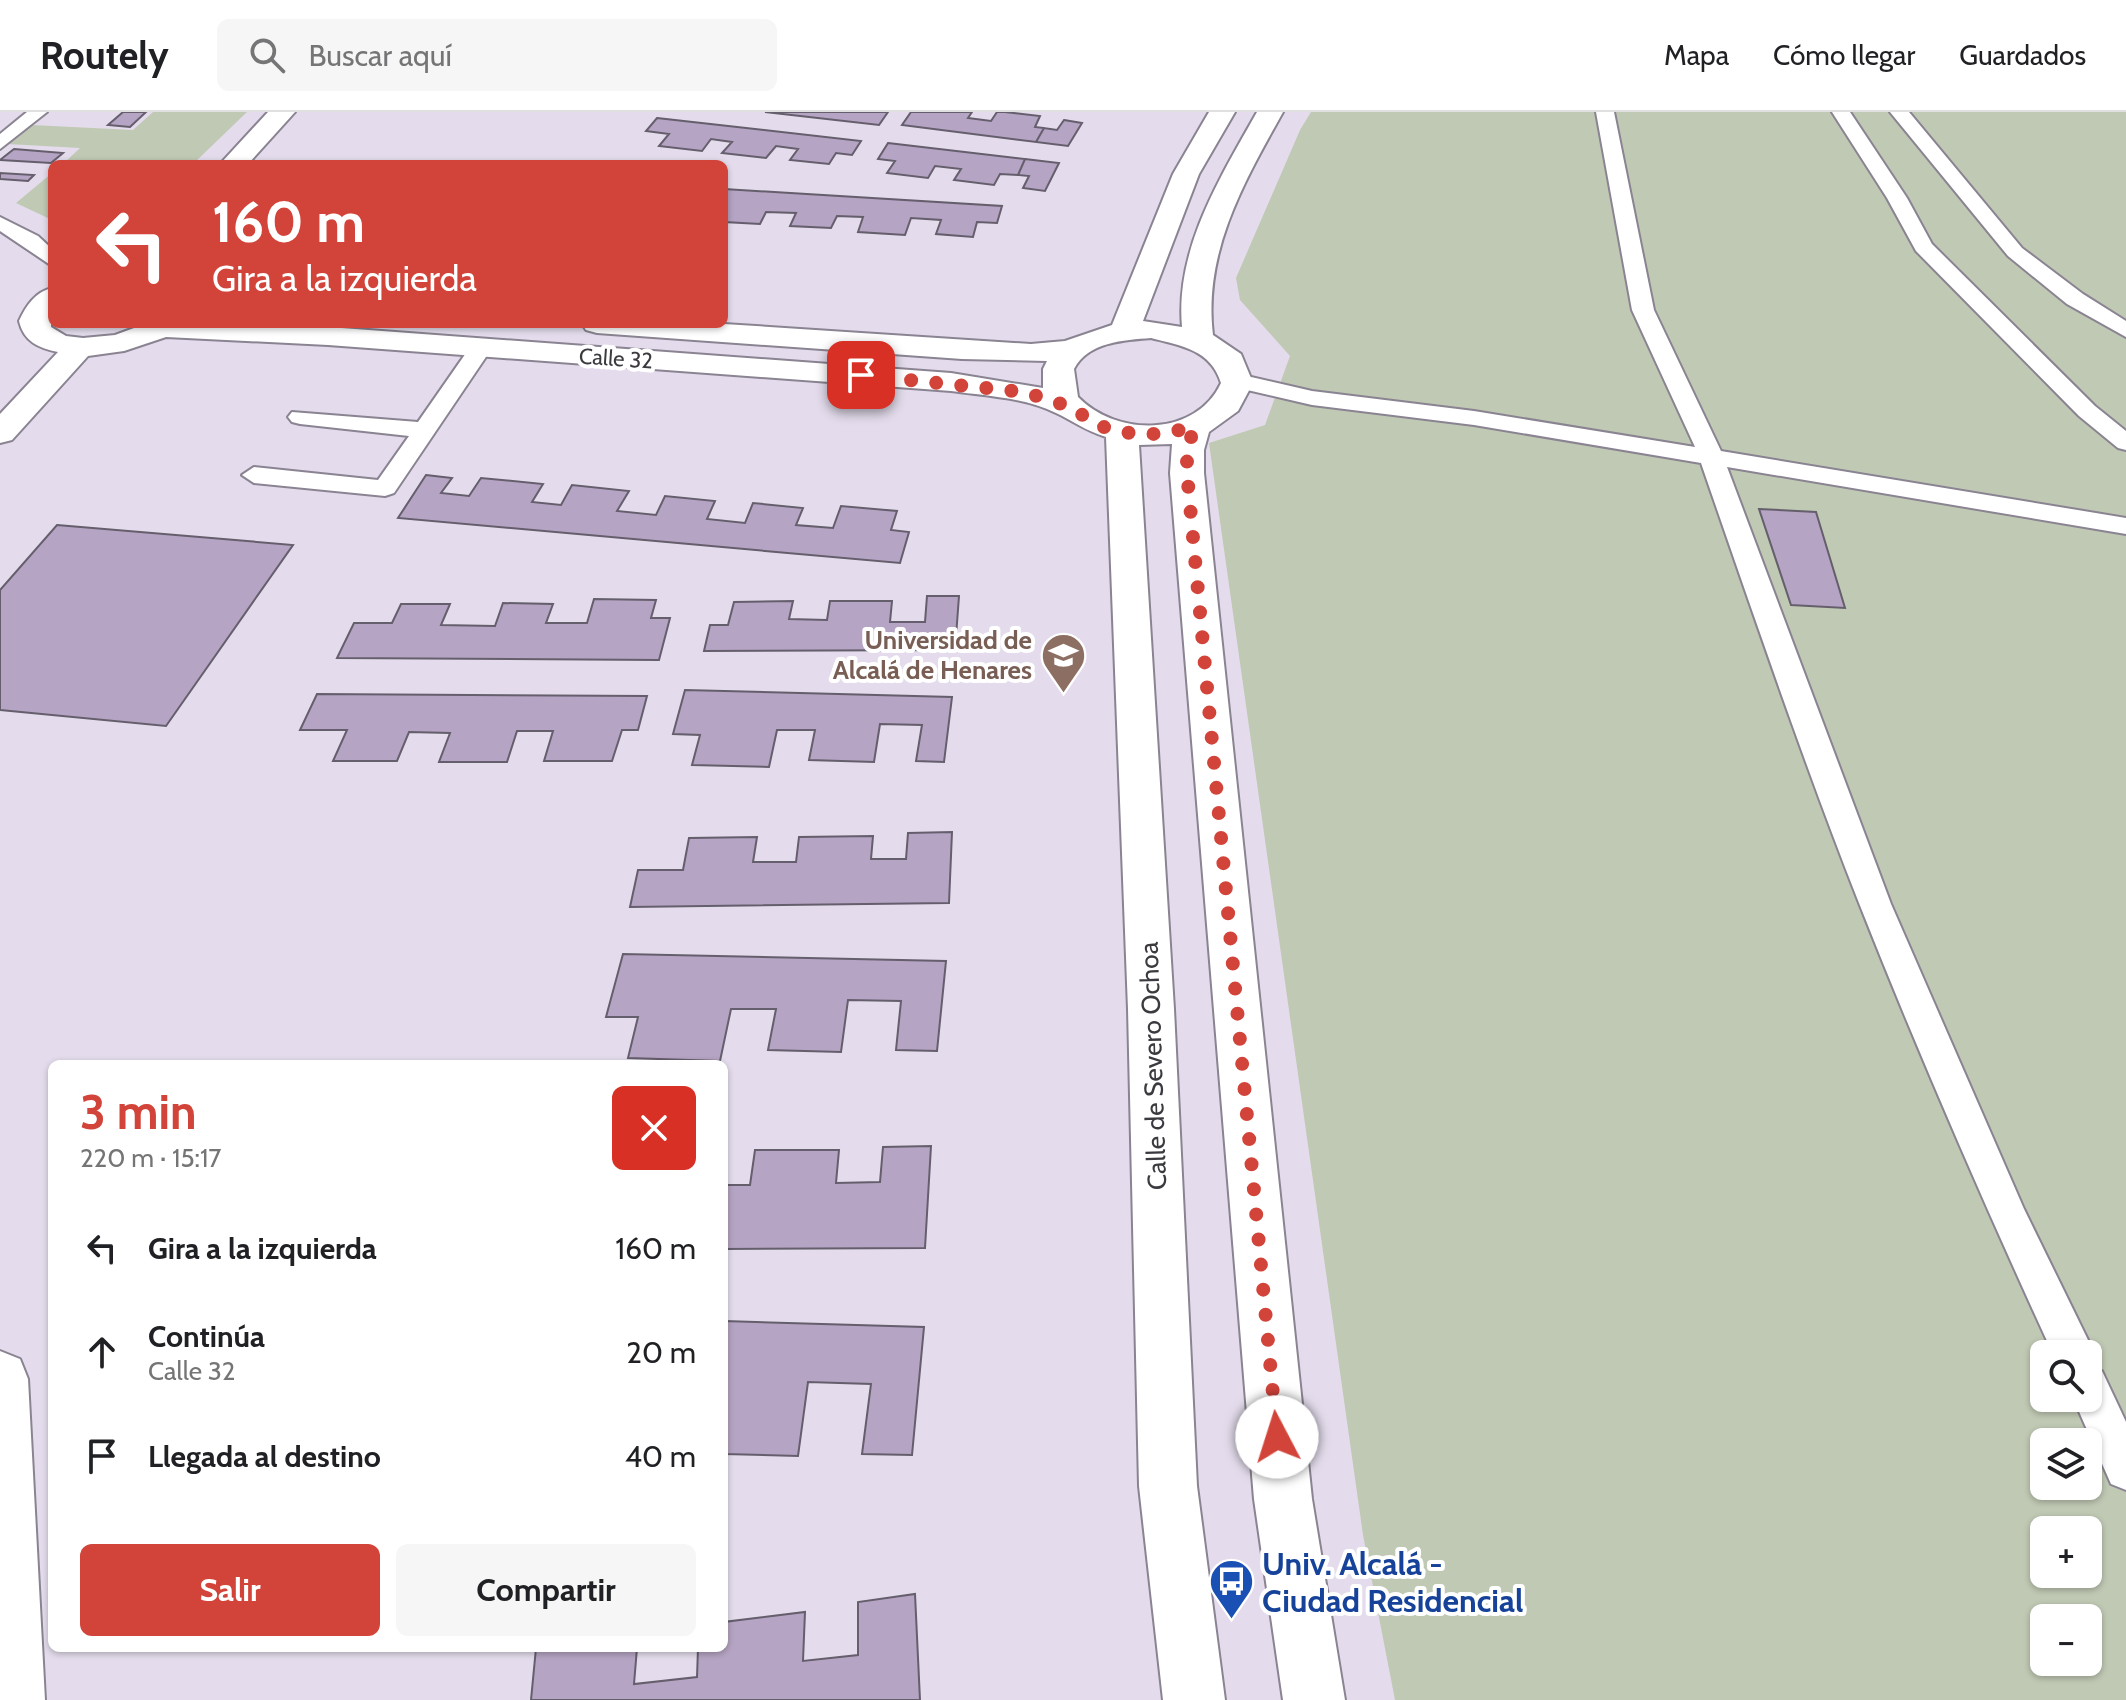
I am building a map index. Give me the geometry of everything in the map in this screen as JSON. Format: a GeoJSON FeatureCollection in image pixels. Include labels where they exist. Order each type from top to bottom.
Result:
{"type":"FeatureCollection","features":[{"type":"Feature","properties":{"kind":"street"},"geometry":{"type":"LineString","coordinates":[[237,160],[282,112]]}},
{"type":"Feature","properties":{"kind":"street"},"geometry":{"type":"LineString","coordinates":[[267,160],[310,112]]}},
{"type":"Feature","properties":{"kind":"street"},"geometry":{"type":"LineString","coordinates":[[1125,330],[1158,238],[1186,174],[1222,112]]}},
{"type":"Feature","properties":{"kind":"street"},"geometry":{"type":"LineString","coordinates":[[1198,339],[1194,307],[1207,243],[1231,182],[1270,112]]}},
{"type":"Feature","properties":{"kind":"street"},"geometry":{"type":"LineString","coordinates":[[35,305],[36,331],[45,340],[79,348],[121,343],[159,328]]}},
{"type":"Feature","properties":{"kind":"street","name":"Calle 32"},"geometry":{"type":"LineString","coordinates":[[197,328],[951,382],[1024,392],[1068,406]]}},
{"type":"Feature","properties":{"kind":"street","name":"Calle 32"},"geometry":{"type":"LineString","coordinates":[[653,328],[962,350],[1031,353],[1073,350]]}},
{"type":"Feature","properties":{"kind":"street"},"geometry":{"type":"LineString","coordinates":[[1125,330],[1163,331],[1198,339],[1225,358],[1238,381],[1235,397],[1226,409],[1194,428],[1146,435],[1122,432],[1100,426],[1068,406],[1059,392],[1057,377],[1062,363],[1073,350],[1105,334],[1125,330]]}},
{"type":"Feature","properties":{"kind":"street"},"geometry":{"type":"LineString","coordinates":[[0,433],[79,348]]}},
{"type":"Feature","properties":{"kind":"street"},"geometry":{"type":"LineString","coordinates":[[1194,428],[1187,450],[1187,473],[1283,1499],[1314,1700]]}},
{"type":"Feature","properties":{"kind":"street","name":"Calle de Severo Ochoa"},"geometry":{"type":"LineString","coordinates":[[1122,432],[1151,1009],[1168,1486],[1194,1700]]}},
{"type":"Feature","properties":{"kind":"street"},"geometry":{"type":"LineString","coordinates":[[0,1379],[14,1700]]}},
{"type":"Feature","properties":{"kind":"lane"},"geometry":{"type":"LineString","coordinates":[[0,143],[38,112]]}},
{"type":"Feature","properties":{"kind":"lane"},"geometry":{"type":"LineString","coordinates":[[1605,112],[1643,310],[1711,456],[1809,732],[1875,904],[2011,1221],[2067,1340]]}},
{"type":"Feature","properties":{"kind":"lane"},"geometry":{"type":"LineString","coordinates":[[1841,112],[1897,198],[1923,247],[2087,411],[2126,443]]}},
{"type":"Feature","properties":{"kind":"lane"},"geometry":{"type":"LineString","coordinates":[[1899,112],[2015,252],[2075,299],[2126,330]]}},
{"type":"Feature","properties":{"kind":"lane"},"geometry":{"type":"LineString","coordinates":[[0,223],[31,240],[48,257]]}},
{"type":"Feature","properties":{"kind":"lane"},"geometry":{"type":"LineString","coordinates":[[0,249],[48,259]]}},
{"type":"Feature","properties":{"kind":"lane"},"geometry":{"type":"LineString","coordinates":[[254,475],[385,488],[481,348]]}},
{"type":"Feature","properties":{"kind":"lane"},"geometry":{"type":"LineString","coordinates":[[1238,381],[1312,398],[1460,416],[2126,526]]}},
{"type":"Feature","properties":{"kind":"lane"},"geometry":{"type":"LineString","coordinates":[[300,417],[424,430]]}},
{"type":"Feature","properties":{"kind":"lane"},"geometry":{"type":"LineString","coordinates":[[2100,1412],[2126,1469]]}},
{"type":"Feature","properties":{"kind":"green space"},"geometry":{"type":"Polygon","coordinates":[[[153,112],[247,112],[197,160],[67,160],[80,148],[7,144],[32,125],[133,130],[153,112]]]}},
{"type":"Feature","properties":{"kind":"green space"},"geometry":{"type":"Polygon","coordinates":[[[1311,112],[2126,112],[2126,1700],[1395,1700],[1363,1535],[1209,443],[1265,425],[1290,356],[1240,300],[1236,278],[1300,130],[1311,112]]]}},
{"type":"Feature","properties":{"kind":"green space"},"geometry":{"type":"Polygon","coordinates":[[[48,176],[48,218],[16,203],[48,176]]]}},
{"type":"Feature","properties":{"kind":"building"},"geometry":{"type":"Polygon","coordinates":[[[123,112],[146,112],[130,127],[108,125],[123,112]]]}},
{"type":"Feature","properties":{"kind":"building"},"geometry":{"type":"Polygon","coordinates":[[[765,112],[888,112],[879,125],[765,112]]]}},
{"type":"Feature","properties":{"kind":"building"},"geometry":{"type":"Polygon","coordinates":[[[911,112],[972,112],[968,118],[991,121],[997,112],[1040,116],[1035,127],[1044,128],[1036,142],[902,125],[911,112]]]}},
{"type":"Feature","properties":{"kind":"building"},"geometry":{"type":"Polygon","coordinates":[[[657,118],[861,141],[852,155],[836,153],[829,164],[790,160],[798,149],[776,146],[766,158],[722,153],[732,142],[711,139],[702,151],[659,146],[669,134],[646,131],[657,118]]]}},
{"type":"Feature","properties":{"kind":"building"},"geometry":{"type":"Polygon","coordinates":[[[1064,120],[1082,123],[1068,146],[1036,142],[1044,128],[1057,130],[1064,120]]]}},
{"type":"Feature","properties":{"kind":"building"},"geometry":{"type":"Polygon","coordinates":[[[888,143],[1025,159],[1018,175],[1000,174],[994,185],[954,180],[961,169],[935,166],[928,178],[887,173],[895,161],[878,159],[888,143]]]}},
{"type":"Feature","properties":{"kind":"building"},"geometry":{"type":"Polygon","coordinates":[[[14,149],[63,153],[48,163],[0,160],[14,149]]]}},
{"type":"Feature","properties":{"kind":"building"},"geometry":{"type":"Polygon","coordinates":[[[1025,159],[1059,163],[1045,191],[1023,188],[1029,176],[1018,175],[1025,159]]]}},
{"type":"Feature","properties":{"kind":"building"},"geometry":{"type":"Polygon","coordinates":[[[0,173],[34,175],[28,181],[0,179],[0,173]]]}},
{"type":"Feature","properties":{"kind":"building"},"geometry":{"type":"Polygon","coordinates":[[[728,189],[1002,206],[997,223],[977,222],[973,237],[936,234],[941,220],[911,218],[905,235],[858,232],[863,217],[837,216],[831,228],[790,226],[796,213],[766,212],[760,224],[728,222],[728,189]]]}},
{"type":"Feature","properties":{"kind":"building"},"geometry":{"type":"Polygon","coordinates":[[[426,475],[452,478],[441,493],[469,496],[481,478],[543,484],[532,502],[561,505],[572,485],[629,491],[617,511],[656,515],[665,496],[715,501],[707,519],[745,523],[753,503],[803,508],[796,525],[833,528],[841,506],[897,511],[891,530],[909,532],[900,563],[398,518],[426,475]]]}},
{"type":"Feature","properties":{"kind":"building"},"geometry":{"type":"Polygon","coordinates":[[[1759,509],[1816,512],[1845,608],[1791,605],[1759,509]]]}},
{"type":"Feature","properties":{"kind":"building"},"geometry":{"type":"Polygon","coordinates":[[[57,525],[293,545],[166,726],[0,710],[0,590],[57,525]]]}},
{"type":"Feature","properties":{"kind":"building"},"geometry":{"type":"Polygon","coordinates":[[[927,596],[959,596],[955,650],[704,651],[710,625],[728,625],[734,602],[793,601],[789,619],[827,620],[830,601],[892,601],[890,622],[925,622],[927,596]]]}},
{"type":"Feature","properties":{"kind":"building"},"geometry":{"type":"Polygon","coordinates":[[[594,599],[656,600],[651,618],[670,618],[659,660],[337,658],[354,623],[392,623],[401,604],[450,604],[441,625],[495,626],[503,603],[553,604],[546,623],[587,623],[594,599]]]}},
{"type":"Feature","properties":{"kind":"building"},"geometry":{"type":"Polygon","coordinates":[[[685,690],[952,697],[944,762],[916,761],[922,725],[880,724],[874,762],[809,760],[815,730],[777,730],[769,767],[692,765],[700,735],[673,734],[685,690]]]}},
{"type":"Feature","properties":{"kind":"building"},"geometry":{"type":"Polygon","coordinates":[[[317,694],[647,696],[638,730],[622,730],[612,761],[544,761],[553,731],[517,731],[507,762],[439,762],[450,733],[409,732],[397,761],[333,761],[347,730],[300,730],[317,694]]]}},
{"type":"Feature","properties":{"kind":"building"},"geometry":{"type":"Polygon","coordinates":[[[952,832],[949,903],[630,907],[638,870],[683,870],[689,838],[757,837],[753,862],[796,862],[799,837],[873,836],[871,859],[906,859],[908,833],[952,832]]]}},
{"type":"Feature","properties":{"kind":"building"},"geometry":{"type":"Polygon","coordinates":[[[623,954],[946,961],[937,1051],[896,1050],[901,1001],[848,1000],[841,1052],[768,1050],[776,1009],[731,1009],[720,1060],[628,1058],[638,1017],[606,1017],[623,954]]]}},
{"type":"Feature","properties":{"kind":"building"},"geometry":{"type":"Polygon","coordinates":[[[931,1146],[925,1248],[728,1249],[728,1185],[750,1185],[755,1150],[839,1150],[836,1183],[880,1182],[883,1147],[931,1146]]]}},
{"type":"Feature","properties":{"kind":"building"},"geometry":{"type":"Polygon","coordinates":[[[728,1321],[924,1327],[912,1455],[862,1454],[871,1384],[808,1382],[798,1456],[728,1454],[728,1321]]]}},
{"type":"Feature","properties":{"kind":"building"},"geometry":{"type":"Polygon","coordinates":[[[915,1594],[920,1700],[531,1700],[536,1652],[637,1652],[634,1684],[697,1677],[698,1652],[728,1652],[728,1622],[805,1612],[803,1661],[858,1655],[858,1602],[915,1594]]]}},
{"type":"Feature","properties":{"kind":"place","name":"Universidad de Alcalá de Henares"},"geometry":{"type":"Point","coordinates":[1063,694]}},
{"type":"Feature","properties":{"kind":"place","name":"Univ. Alcalá - Ciudad Residencial"},"geometry":{"type":"Point","coordinates":[1231,1621]}},
{"type":"Feature","properties":{"kind":"route"},"geometry":{"type":"LineString","coordinates":[[861,375],[1024,392],[1068,406],[1081,417],[1122,432],[1146,435],[1194,428],[1187,450],[1187,473],[1277,1437]]}}]}
